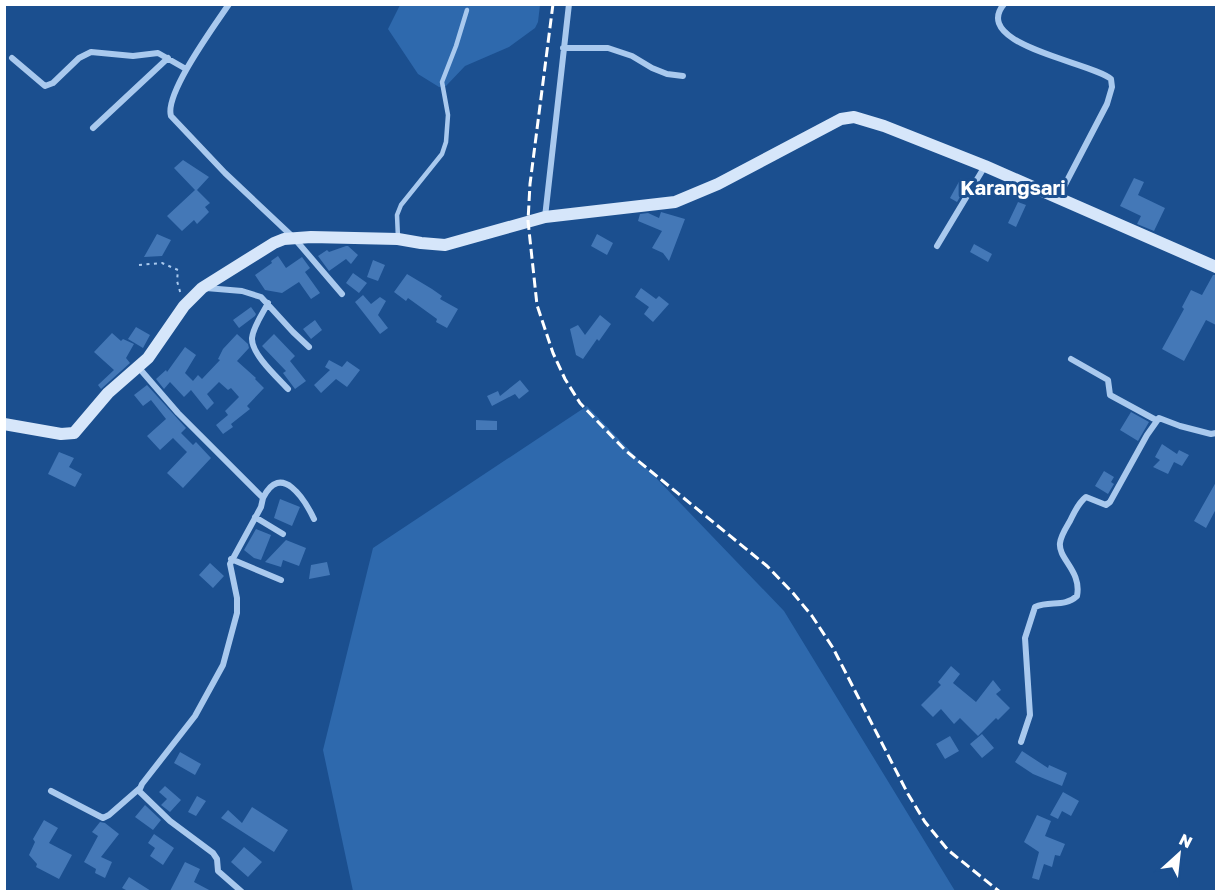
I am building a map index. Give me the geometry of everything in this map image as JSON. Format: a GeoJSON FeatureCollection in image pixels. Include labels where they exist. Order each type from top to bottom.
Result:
{"type":"FeatureCollection","features":[{"type":"Feature","properties":{"kind":"street"},"geometry":{"type":"LineString","coordinates":[[229,4],[186,69],[170,104],[170,112],[174,120],[225,173],[294,238],[342,294]]}},
{"type":"Feature","properties":{"kind":"street"},"geometry":{"type":"LineString","coordinates":[[545,217],[569,4]]}},
{"type":"Feature","properties":{"kind":"street"},"geometry":{"type":"LineString","coordinates":[[1004,4],[997,17],[997,24],[1009,37],[1018,43],[1105,75],[1111,80],[1112,87],[1107,104],[1058,198]]}},
{"type":"Feature","properties":{"kind":"street"},"geometry":{"type":"LineString","coordinates":[[563,48],[608,48],[632,56],[667,74],[683,76]]}},
{"type":"Feature","properties":{"kind":"street"},"geometry":{"type":"LineString","coordinates":[[12,58],[45,86],[53,83],[79,58],[91,52],[133,56],[153,52],[186,69]]}},
{"type":"Feature","properties":{"kind":"street"},"geometry":{"type":"LineString","coordinates":[[93,128],[168,58]]}},
{"type":"Feature","properties":{"kind":"street"},"geometry":{"type":"LineString","coordinates":[[4,424],[61,434],[74,433],[108,393],[148,358],[184,306],[202,288],[274,243],[294,238],[398,239],[445,244],[545,217],[675,202],[718,184],[841,119],[854,117],[884,126],[985,166],[1216,267]]}},
{"type":"Feature","properties":{"kind":"street"},"geometry":{"type":"LineString","coordinates":[[937,246],[985,166]]}},
{"type":"Feature","properties":{"kind":"street"},"geometry":{"type":"LineString","coordinates":[[202,288],[250,292],[261,297],[309,347]]}},
{"type":"Feature","properties":{"kind":"street"},"geometry":{"type":"LineString","coordinates":[[268,303],[252,336],[253,344],[258,354],[288,389]]}},
{"type":"Feature","properties":{"kind":"street"},"geometry":{"type":"LineString","coordinates":[[1071,359],[1108,380],[1110,395],[1156,420]]}},
{"type":"Feature","properties":{"kind":"street"},"geometry":{"type":"LineString","coordinates":[[139,368],[178,413],[263,498]]}},
{"type":"Feature","properties":{"kind":"street"},"geometry":{"type":"LineString","coordinates":[[1021,742],[1030,715],[1025,638],[1034,609],[1038,605],[1068,602],[1078,593],[1073,570],[1060,550],[1061,539],[1084,498],[1104,504],[1110,502],[1156,420],[1162,418],[1180,426],[1211,434],[1216,433]]}},
{"type":"Feature","properties":{"kind":"street"},"geometry":{"type":"LineString","coordinates":[[51,791],[103,818],[140,788],[195,716],[223,665],[237,613],[231,559],[262,504],[267,489],[279,483],[290,486],[306,502],[314,519]]}},
{"type":"Feature","properties":{"kind":"street"},"geometry":{"type":"LineString","coordinates":[[255,517],[283,534]]}},
{"type":"Feature","properties":{"kind":"street"},"geometry":{"type":"LineString","coordinates":[[231,559],[281,580]]}},
{"type":"Feature","properties":{"kind":"street"},"geometry":{"type":"LineString","coordinates":[[140,788],[143,796],[170,821],[213,853],[217,859],[218,871],[242,891]]}},
{"type":"Feature","properties":{"kind":"lane"},"geometry":{"type":"LineString","coordinates":[[398,239],[398,215],[403,200],[438,160],[446,142],[448,115],[442,82],[467,10]]}},
{"type":"Feature","properties":{"kind":"path"},"geometry":{"type":"LineString","coordinates":[[139,265],[162,263],[178,270],[177,280],[184,306]]}},
{"type":"Feature","properties":{"kind":"shaded area"},"geometry":{"type":"Polygon","coordinates":[[[400,5],[540,5],[535,28],[509,47],[465,66],[446,86],[439,87],[418,74],[388,29],[400,5]]]}},
{"type":"Feature","properties":{"kind":"shaded area"},"geometry":{"type":"Polygon","coordinates":[[[587,406],[784,611],[955,891],[353,891],[323,750],[373,548],[587,406]]]}},
{"type":"Feature","properties":{"kind":"building"},"geometry":{"type":"Polygon","coordinates":[[[183,160],[209,177],[197,190],[210,203],[205,207],[209,212],[197,224],[194,220],[182,231],[167,216],[195,190],[174,168],[183,160]]]}},
{"type":"Feature","properties":{"kind":"building"},"geometry":{"type":"Polygon","coordinates":[[[961,178],[969,182],[957,202],[950,198],[961,178]]]}},
{"type":"Feature","properties":{"kind":"building"},"geometry":{"type":"Polygon","coordinates":[[[1134,178],[1144,182],[1138,195],[1165,208],[1154,231],[1137,224],[1141,216],[1120,206],[1134,178]]]}},
{"type":"Feature","properties":{"kind":"building"},"geometry":{"type":"Polygon","coordinates":[[[1018,202],[1026,205],[1016,227],[1008,223],[1018,202]]]}},
{"type":"Feature","properties":{"kind":"building"},"geometry":{"type":"Polygon","coordinates":[[[661,212],[685,219],[669,261],[663,253],[652,248],[662,231],[638,221],[640,214],[648,213],[659,218],[661,212]]]}},
{"type":"Feature","properties":{"kind":"building"},"geometry":{"type":"Polygon","coordinates":[[[157,234],[171,240],[162,256],[144,257],[157,234]]]}},
{"type":"Feature","properties":{"kind":"building"},"geometry":{"type":"Polygon","coordinates":[[[597,234],[613,243],[607,255],[591,246],[597,234]]]}},
{"type":"Feature","properties":{"kind":"building"},"geometry":{"type":"Polygon","coordinates":[[[974,244],[992,254],[988,262],[970,252],[974,244]]]}},
{"type":"Feature","properties":{"kind":"building"},"geometry":{"type":"Polygon","coordinates":[[[346,246],[358,255],[351,264],[346,259],[329,271],[318,256],[327,250],[329,252],[346,246]]]}},
{"type":"Feature","properties":{"kind":"building"},"geometry":{"type":"Polygon","coordinates":[[[278,256],[286,268],[302,257],[310,268],[305,272],[320,293],[311,299],[299,282],[282,293],[265,290],[255,275],[278,256]]]}},
{"type":"Feature","properties":{"kind":"building"},"geometry":{"type":"Polygon","coordinates":[[[373,260],[385,265],[378,281],[367,277],[373,260]]]}},
{"type":"Feature","properties":{"kind":"building"},"geometry":{"type":"Polygon","coordinates":[[[353,273],[367,283],[359,293],[346,283],[353,273]]]}},
{"type":"Feature","properties":{"kind":"building"},"geometry":{"type":"Polygon","coordinates":[[[407,274],[442,296],[440,299],[458,309],[447,328],[436,322],[437,319],[408,298],[406,301],[394,292],[407,274]]]}},
{"type":"Feature","properties":{"kind":"building"},"geometry":{"type":"Polygon","coordinates":[[[1213,275],[1216,275],[1216,325],[1206,320],[1184,361],[1162,349],[1184,309],[1182,307],[1191,290],[1202,295],[1213,275]]]}},
{"type":"Feature","properties":{"kind":"building"},"geometry":{"type":"Polygon","coordinates":[[[641,288],[656,299],[659,296],[669,304],[653,322],[644,314],[649,307],[635,297],[641,288]]]}},
{"type":"Feature","properties":{"kind":"building"},"geometry":{"type":"Polygon","coordinates":[[[363,295],[371,304],[380,297],[386,301],[378,315],[388,328],[380,334],[355,302],[363,295]]]}},
{"type":"Feature","properties":{"kind":"building"},"geometry":{"type":"Polygon","coordinates":[[[251,307],[255,316],[239,328],[233,320],[251,307]]]}},
{"type":"Feature","properties":{"kind":"building"},"geometry":{"type":"Polygon","coordinates":[[[600,315],[611,324],[583,359],[576,355],[570,329],[578,325],[585,335],[600,315]]]}},
{"type":"Feature","properties":{"kind":"building"},"geometry":{"type":"Polygon","coordinates":[[[315,320],[322,330],[311,339],[303,329],[315,320]]]}},
{"type":"Feature","properties":{"kind":"building"},"geometry":{"type":"Polygon","coordinates":[[[136,327],[150,335],[143,348],[128,339],[136,327]]]}},
{"type":"Feature","properties":{"kind":"building"},"geometry":{"type":"Polygon","coordinates":[[[112,333],[121,341],[123,339],[134,344],[126,358],[130,363],[101,389],[98,385],[114,370],[94,352],[112,333]]]}},
{"type":"Feature","properties":{"kind":"building"},"geometry":{"type":"Polygon","coordinates":[[[237,334],[248,344],[249,348],[237,361],[264,388],[247,406],[250,409],[231,424],[233,427],[223,434],[216,425],[228,415],[225,411],[239,397],[231,388],[228,390],[219,382],[207,394],[214,403],[207,410],[191,390],[184,397],[170,382],[164,389],[156,379],[166,370],[167,372],[185,347],[196,355],[185,373],[193,381],[198,375],[202,379],[220,360],[218,359],[223,349],[237,334]]]}},
{"type":"Feature","properties":{"kind":"building"},"geometry":{"type":"Polygon","coordinates":[[[274,334],[295,356],[290,361],[306,381],[295,389],[283,373],[286,371],[262,346],[274,334]]]}},
{"type":"Feature","properties":{"kind":"building"},"geometry":{"type":"Polygon","coordinates":[[[329,360],[342,367],[347,361],[360,370],[347,387],[336,379],[321,393],[314,385],[330,370],[325,367],[329,360]]]}},
{"type":"Feature","properties":{"kind":"building"},"geometry":{"type":"Polygon","coordinates":[[[520,380],[529,391],[519,399],[515,394],[492,406],[487,396],[498,391],[500,396],[520,380]]]}},
{"type":"Feature","properties":{"kind":"building"},"geometry":{"type":"Polygon","coordinates":[[[147,385],[186,428],[181,433],[193,445],[196,442],[211,458],[183,488],[167,473],[187,452],[173,438],[160,450],[147,436],[166,419],[151,400],[143,406],[134,395],[147,385]]]}},
{"type":"Feature","properties":{"kind":"building"},"geometry":{"type":"Polygon","coordinates":[[[1131,412],[1149,422],[1138,441],[1120,430],[1131,412]]]}},
{"type":"Feature","properties":{"kind":"building"},"geometry":{"type":"Polygon","coordinates":[[[476,420],[497,421],[497,430],[476,430],[476,420]]]}},
{"type":"Feature","properties":{"kind":"building"},"geometry":{"type":"Polygon","coordinates":[[[1162,444],[1177,454],[1179,450],[1189,455],[1182,466],[1174,462],[1168,474],[1153,467],[1160,460],[1155,457],[1162,444]]]}},
{"type":"Feature","properties":{"kind":"building"},"geometry":{"type":"Polygon","coordinates":[[[59,452],[74,458],[69,467],[82,474],[75,487],[48,474],[59,452]]]}},
{"type":"Feature","properties":{"kind":"building"},"geometry":{"type":"Polygon","coordinates":[[[1104,471],[1114,477],[1111,482],[1114,484],[1108,494],[1095,486],[1104,471]]]}},
{"type":"Feature","properties":{"kind":"building"},"geometry":{"type":"Polygon","coordinates":[[[1216,482],[1216,509],[1206,528],[1194,521],[1216,482]]]}},
{"type":"Feature","properties":{"kind":"building"},"geometry":{"type":"Polygon","coordinates":[[[280,499],[300,507],[292,526],[274,518],[280,499]]]}},
{"type":"Feature","properties":{"kind":"building"},"geometry":{"type":"Polygon","coordinates":[[[256,529],[271,535],[261,560],[254,558],[244,550],[256,529]]]}},
{"type":"Feature","properties":{"kind":"building"},"geometry":{"type":"Polygon","coordinates":[[[286,540],[306,548],[299,566],[283,560],[281,567],[265,562],[286,540]]]}},
{"type":"Feature","properties":{"kind":"building"},"geometry":{"type":"Polygon","coordinates":[[[327,562],[330,575],[309,579],[311,565],[327,562]]]}},
{"type":"Feature","properties":{"kind":"building"},"geometry":{"type":"Polygon","coordinates":[[[210,563],[224,576],[213,588],[199,575],[210,563]]]}},
{"type":"Feature","properties":{"kind":"building"},"geometry":{"type":"Polygon","coordinates":[[[951,666],[960,674],[953,683],[976,702],[993,680],[1001,690],[996,694],[1010,708],[978,736],[960,718],[954,724],[941,709],[933,717],[921,705],[941,685],[938,682],[951,666]]]}},
{"type":"Feature","properties":{"kind":"building"},"geometry":{"type":"Polygon","coordinates":[[[982,734],[994,748],[982,758],[970,744],[982,734]]]}},
{"type":"Feature","properties":{"kind":"building"},"geometry":{"type":"Polygon","coordinates":[[[950,736],[959,751],[945,759],[936,744],[950,736]]]}},
{"type":"Feature","properties":{"kind":"building"},"geometry":{"type":"Polygon","coordinates":[[[1022,751],[1048,768],[1049,765],[1067,773],[1062,786],[1033,774],[1015,762],[1022,751]]]}},
{"type":"Feature","properties":{"kind":"building"},"geometry":{"type":"Polygon","coordinates":[[[180,752],[201,764],[195,775],[174,763],[180,752]]]}},
{"type":"Feature","properties":{"kind":"building"},"geometry":{"type":"Polygon","coordinates":[[[165,786],[181,800],[170,812],[161,805],[167,799],[159,792],[165,786]]]}},
{"type":"Feature","properties":{"kind":"building"},"geometry":{"type":"Polygon","coordinates":[[[1063,792],[1079,801],[1071,816],[1062,811],[1058,819],[1050,815],[1063,792]]]}},
{"type":"Feature","properties":{"kind":"building"},"geometry":{"type":"Polygon","coordinates":[[[197,796],[206,801],[196,816],[188,812],[197,796]]]}},
{"type":"Feature","properties":{"kind":"building"},"geometry":{"type":"Polygon","coordinates":[[[145,805],[161,820],[153,830],[135,817],[145,805]]]}},
{"type":"Feature","properties":{"kind":"building"},"geometry":{"type":"Polygon","coordinates":[[[252,807],[288,830],[274,852],[221,818],[228,810],[242,823],[252,807]]]}},
{"type":"Feature","properties":{"kind":"building"},"geometry":{"type":"Polygon","coordinates":[[[1037,815],[1051,821],[1045,836],[1065,844],[1060,856],[1055,855],[1052,867],[1044,864],[1039,880],[1032,878],[1039,852],[1024,842],[1037,815]]]}},
{"type":"Feature","properties":{"kind":"building"},"geometry":{"type":"Polygon","coordinates":[[[44,820],[58,828],[49,843],[72,855],[59,879],[36,867],[37,864],[29,855],[35,842],[33,839],[44,820]]]}},
{"type":"Feature","properties":{"kind":"building"},"geometry":{"type":"Polygon","coordinates":[[[100,822],[105,823],[119,834],[101,857],[112,862],[105,878],[95,873],[96,869],[84,862],[98,836],[92,832],[100,822]]]}},
{"type":"Feature","properties":{"kind":"building"},"geometry":{"type":"Polygon","coordinates":[[[154,834],[174,848],[163,865],[150,856],[155,848],[148,843],[154,834]]]}},
{"type":"Feature","properties":{"kind":"building"},"geometry":{"type":"Polygon","coordinates":[[[244,847],[262,862],[248,877],[231,862],[244,847]]]}},
{"type":"Feature","properties":{"kind":"building"},"geometry":{"type":"Polygon","coordinates":[[[185,862],[200,869],[194,882],[211,891],[170,891],[185,862]]]}},
{"type":"Feature","properties":{"kind":"building"},"geometry":{"type":"Polygon","coordinates":[[[129,877],[151,891],[128,891],[122,888],[129,877]]]}},
{"type":"Feature","properties":{"kind":"railway"},"geometry":{"type":"LineString","coordinates":[[553,4],[530,184],[528,221],[537,305],[553,353],[565,379],[580,403],[626,451],[767,566],[793,593],[812,616],[833,648],[908,794],[925,822],[948,850],[1000,892]]}},
{"type":"Feature","properties":{"kind":"district","name":"Karangsari"},"geometry":{"type":"Point","coordinates":[1013,187]}}]}
